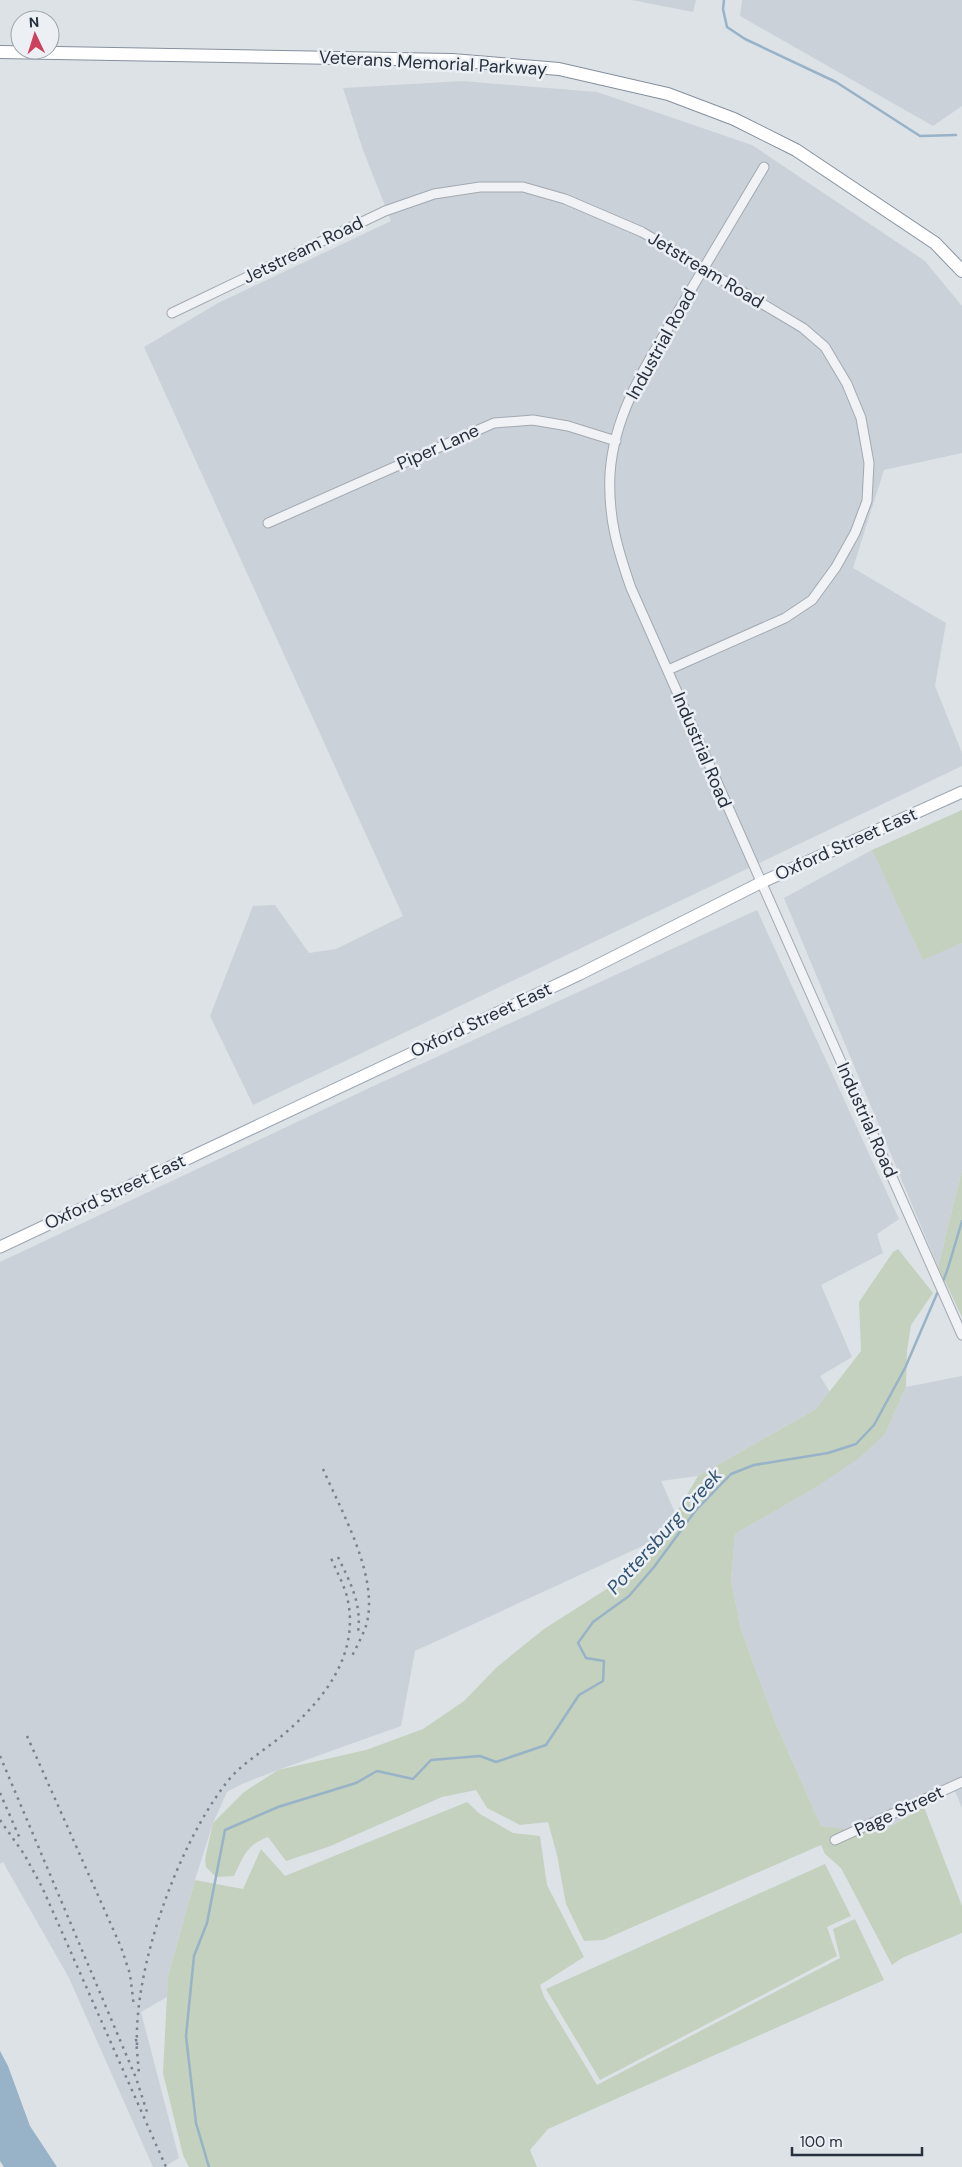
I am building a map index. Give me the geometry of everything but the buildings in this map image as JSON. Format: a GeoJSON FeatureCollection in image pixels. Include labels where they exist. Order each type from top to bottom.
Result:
{"type":"FeatureCollection","features":[{"type":"Feature","properties":{"kind":"highway","name":"Veterans Memorial Parkway"},"geometry":{"type":"LineString","coordinates":[[0,52],[452,60],[558,69],[668,94],[734,119],[796,150],[935,243],[962,271]]}},
{"type":"Feature","properties":{"kind":"main road","name":"Oxford Street East"},"geometry":{"type":"LineString","coordinates":[[0,1246],[580,974],[760,883],[962,792]]}},
{"type":"Feature","properties":{"kind":"street","name":"Industrial Road"},"geometry":{"type":"LineString","coordinates":[[764,167],[638,380],[619,423],[610,472],[610,503],[615,542],[631,588],[760,883],[962,1335]]}},
{"type":"Feature","properties":{"kind":"street","name":"Jetstream Road"},"geometry":{"type":"LineString","coordinates":[[172,313],[385,211],[434,194],[480,187],[523,187],[565,199],[642,232],[804,328],[825,347],[847,384],[861,418],[869,463],[867,501],[855,533],[836,567],[812,600],[785,618],[668,670]]}},
{"type":"Feature","properties":{"kind":"street","name":"Piper Lane"},"geometry":{"type":"LineString","coordinates":[[268,523],[494,422],[532,420],[568,426],[616,441]]}},
{"type":"Feature","properties":{"kind":"street","name":"Page Street"},"geometry":{"type":"LineString","coordinates":[[835,1840],[962,1782]]}},
{"type":"Feature","properties":{"kind":"shaded area"},"geometry":{"type":"Polygon","coordinates":[[[632,0],[696,0],[693,12],[632,0]]]}},
{"type":"Feature","properties":{"kind":"shaded area"},"geometry":{"type":"Polygon","coordinates":[[[742,0],[962,0],[962,106],[933,126],[740,16],[742,0]]]}},
{"type":"Feature","properties":{"kind":"shaded area"},"geometry":{"type":"Polygon","coordinates":[[[462,81],[597,92],[752,145],[925,261],[962,306],[962,453],[884,470],[853,568],[946,623],[935,686],[962,753],[962,766],[253,1105],[210,1016],[253,906],[275,905],[309,953],[336,949],[403,916],[144,347],[218,303],[391,221],[363,150],[343,88],[462,81]]]}},
{"type":"Feature","properties":{"kind":"shaded area"},"geometry":{"type":"Polygon","coordinates":[[[872,850],[923,959],[962,943],[962,1170],[938,1267],[784,898],[872,850]]]}},
{"type":"Feature","properties":{"kind":"shaded area"},"geometry":{"type":"Polygon","coordinates":[[[757,910],[899,1219],[877,1234],[883,1253],[821,1285],[852,1357],[820,1376],[830,1392],[816,1409],[698,1476],[661,1481],[678,1519],[647,1544],[415,1651],[401,1726],[278,1770],[227,1792],[213,1823],[195,1880],[168,1976],[167,1997],[141,2012],[179,2158],[164,2167],[153,2167],[69,1978],[3,1862],[0,1864],[0,1262],[382,1082],[757,910]]]}},
{"type":"Feature","properties":{"kind":"shaded area"},"geometry":{"type":"Polygon","coordinates":[[[962,1376],[962,1808],[955,1791],[927,1804],[884,1830],[859,1832],[821,1826],[775,1722],[741,1630],[731,1580],[735,1534],[818,1486],[885,1434],[906,1387],[962,1376]]]}},
{"type":"Feature","properties":{"kind":"green space"},"geometry":{"type":"Polygon","coordinates":[[[962,810],[962,943],[923,960],[872,850],[962,810]]]}},
{"type":"Feature","properties":{"kind":"green space"},"geometry":{"type":"Polygon","coordinates":[[[962,1170],[962,1317],[938,1267],[962,1170]]]}},
{"type":"Feature","properties":{"kind":"green space"},"geometry":{"type":"Polygon","coordinates":[[[898,1249],[933,1293],[911,1325],[907,1351],[906,1387],[885,1434],[859,1458],[818,1486],[735,1534],[731,1580],[741,1630],[775,1722],[821,1826],[866,1832],[884,1830],[924,1807],[962,1906],[962,1933],[902,1958],[892,1965],[841,1868],[825,1854],[821,1845],[603,1940],[584,1941],[566,1904],[557,1855],[548,1822],[520,1825],[487,1808],[476,1790],[442,1797],[328,1847],[286,1861],[268,1837],[250,1848],[243,1857],[234,1876],[216,1877],[206,1867],[205,1859],[213,1823],[244,1792],[278,1770],[366,1750],[423,1729],[464,1701],[497,1667],[544,1629],[641,1567],[698,1476],[816,1409],[861,1351],[859,1302],[893,1252],[898,1249]]]}},
{"type":"Feature","properties":{"kind":"green space"},"geometry":{"type":"Polygon","coordinates":[[[467,1802],[480,1814],[513,1833],[540,1836],[547,1885],[584,1957],[540,1985],[544,1997],[597,2085],[840,1958],[833,1929],[855,1919],[884,1980],[548,2129],[530,2150],[537,2167],[189,2167],[183,2155],[163,2073],[168,1976],[195,1880],[243,1889],[261,1849],[285,1876],[467,1802]]]}},
{"type":"Feature","properties":{"kind":"green space"},"geometry":{"type":"Polygon","coordinates":[[[825,1864],[851,1916],[827,1927],[837,1956],[600,2080],[546,1989],[825,1864]]]}},
{"type":"Feature","properties":{"kind":"water"},"geometry":{"type":"Polygon","coordinates":[[[0,2051],[8,2066],[30,2126],[57,2167],[4,2167],[0,2161],[0,2051]]]}},
{"type":"Feature","properties":{"kind":"waterway"},"geometry":{"type":"LineString","coordinates":[[724,0],[723,9],[727,27],[745,39],[836,82],[920,136],[956,135]]}},
{"type":"Feature","properties":{"kind":"waterway","name":"Pottersburg Creek"},"geometry":{"type":"LineString","coordinates":[[942,1284],[962,1221]]}},
{"type":"Feature","properties":{"kind":"waterway","name":"Pottersburg Creek"},"geometry":{"type":"LineString","coordinates":[[209,2167],[196,2123],[186,2036],[194,1956],[207,1923],[225,1830],[278,1807],[356,1783],[377,1771],[413,1779],[431,1760],[480,1756],[496,1762],[546,1745],[579,1695],[603,1681],[604,1661],[586,1658],[578,1643],[593,1622],[629,1596],[654,1567],[696,1510],[731,1474],[754,1465],[828,1453],[856,1444],[874,1425],[905,1368],[939,1289]]}},
{"type":"Feature","properties":{"kind":"railway"},"geometry":{"type":"LineString","coordinates":[[323,1469],[349,1525],[364,1567],[368,1587],[369,1607],[366,1626],[351,1658]]}},
{"type":"Feature","properties":{"kind":"railway"},"geometry":{"type":"LineString","coordinates":[[338,1557],[351,1584],[357,1603],[358,1632]]}},
{"type":"Feature","properties":{"kind":"railway"},"geometry":{"type":"LineString","coordinates":[[137,2045],[138,2014],[151,1946],[175,1875],[190,1842],[224,1786],[242,1766],[278,1739],[310,1710],[335,1675],[344,1657],[349,1636],[350,1615],[346,1593],[331,1558]]}},
{"type":"Feature","properties":{"kind":"railway"},"geometry":{"type":"LineString","coordinates":[[27,1736],[121,1947],[130,1974],[134,2007]]}},
{"type":"Feature","properties":{"kind":"railway"},"geometry":{"type":"LineString","coordinates":[[0,1756],[136,2078],[148,2115]]}},
{"type":"Feature","properties":{"kind":"railway"},"geometry":{"type":"LineString","coordinates":[[0,1793],[21,1841]]}},
{"type":"Feature","properties":{"kind":"railway"},"geometry":{"type":"LineString","coordinates":[[0,1820],[24,1854],[42,1887],[166,2167]]}},
{"type":"Feature","properties":{"kind":"railway"},"geometry":{"type":"LineString","coordinates":[[136,2039],[139,2074]]}}]}
